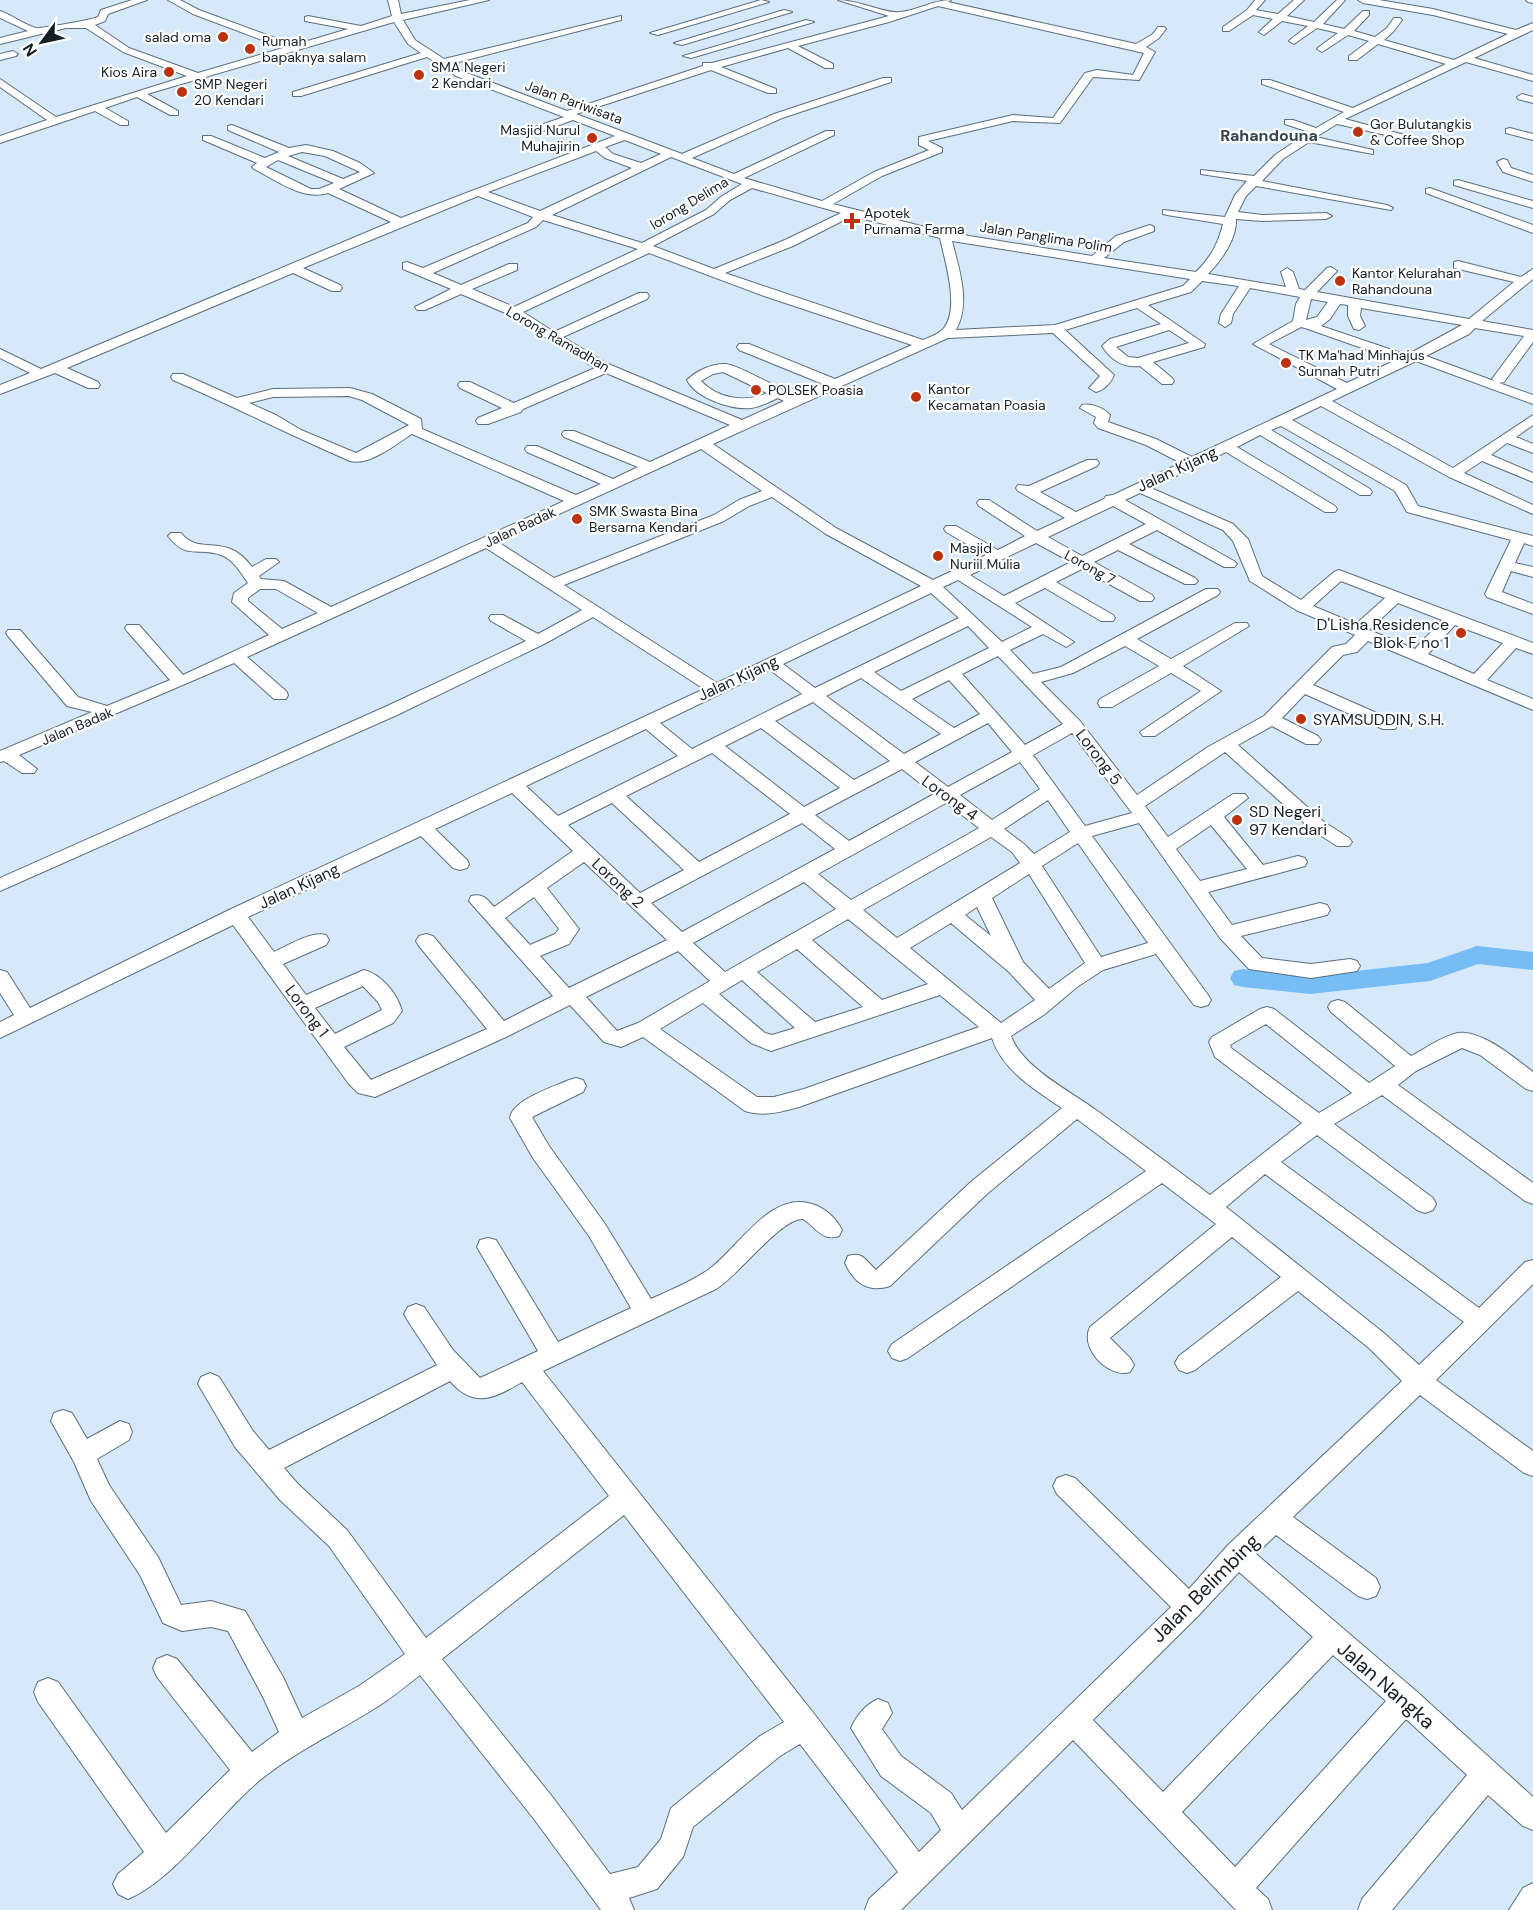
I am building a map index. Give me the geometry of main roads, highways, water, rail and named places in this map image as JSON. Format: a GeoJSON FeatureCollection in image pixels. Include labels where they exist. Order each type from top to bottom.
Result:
{"type":"FeatureCollection","features":[{"type":"Feature","properties":{"kind":"waterway"},"geometry":{"type":"LineString","coordinates":[[1243,978],[1310,985],[1430,972],[1477,955],[1533,961]]}},
{"type":"Feature","properties":{"kind":"place","name":"salad oma"},"geometry":{"type":"Point","coordinates":[223,37]}},
{"type":"Feature","properties":{"kind":"place","name":"Rumah bapaknya salam"},"geometry":{"type":"Point","coordinates":[250,49]}},
{"type":"Feature","properties":{"kind":"place","name":"Kios Aira"},"geometry":{"type":"Point","coordinates":[169,72]}},
{"type":"Feature","properties":{"kind":"place","name":"SMA Negeri 2 Kendari"},"geometry":{"type":"Point","coordinates":[419,75]}},
{"type":"Feature","properties":{"kind":"place","name":"SMP Negeri 20 Kendari"},"geometry":{"type":"Point","coordinates":[182,92]}},
{"type":"Feature","properties":{"kind":"place","name":"Gor Bulutangkis & Coffee Shop"},"geometry":{"type":"Point","coordinates":[1358,132]}},
{"type":"Feature","properties":{"kind":"place","name":"Masjid Nurul Muhajirin"},"geometry":{"type":"Point","coordinates":[592,138]}},
{"type":"Feature","properties":{"kind":"place","name":"Apotek Purnama Farma"},"geometry":{"type":"Point","coordinates":[852,221]}},
{"type":"Feature","properties":{"kind":"place","name":"Kantor Kelurahan Rahandouna"},"geometry":{"type":"Point","coordinates":[1340,281]}},
{"type":"Feature","properties":{"kind":"place","name":"TK Ma'had Minhajus Sunnah Putri"},"geometry":{"type":"Point","coordinates":[1286,363]}},
{"type":"Feature","properties":{"kind":"place","name":"POLSEK Poasia"},"geometry":{"type":"Point","coordinates":[756,390]}},
{"type":"Feature","properties":{"kind":"place","name":"Kantor Kecamatan Poasia"},"geometry":{"type":"Point","coordinates":[916,397]}},
{"type":"Feature","properties":{"kind":"place","name":"SMK Swasta Bina Bersama Kendari"},"geometry":{"type":"Point","coordinates":[577,519]}},
{"type":"Feature","properties":{"kind":"place","name":"Masjid Nuriil Mulia"},"geometry":{"type":"Point","coordinates":[938,556]}},
{"type":"Feature","properties":{"kind":"place","name":"D'Lisha Residence Blok F no 1"},"geometry":{"type":"Point","coordinates":[1461,633]}},
{"type":"Feature","properties":{"kind":"place","name":"SYAMSUDDIN, S.H."},"geometry":{"type":"Point","coordinates":[1301,719]}},
{"type":"Feature","properties":{"kind":"place","name":"SD Negeri 97 Kendari"},"geometry":{"type":"Point","coordinates":[1237,820]}},
{"type":"Feature","properties":{"kind":"district","name":"Rahandouna"},"geometry":{"type":"Point","coordinates":[1269,135]}}]}
